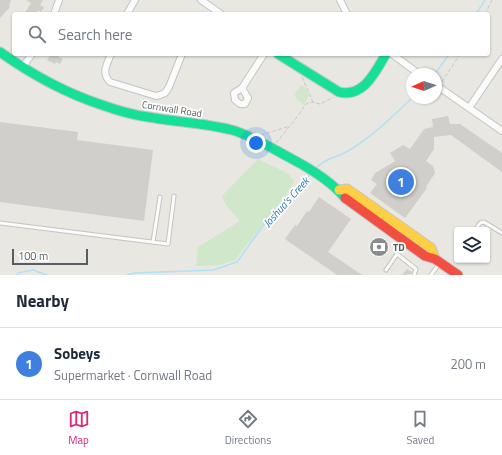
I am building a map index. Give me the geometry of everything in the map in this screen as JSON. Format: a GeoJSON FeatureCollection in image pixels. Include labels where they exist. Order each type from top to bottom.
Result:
{"type":"FeatureCollection","features":[{"type":"Feature","properties":{"kind":"main road","name":"Cornwall Road"},"geometry":{"type":"LineString","coordinates":[[0,52],[22,68],[75,95],[126,113],[232,130],[252,138],[303,165],[339,190],[344,198],[425,256],[437,260],[458,275]]}},
{"type":"Feature","properties":{"kind":"main road"},"geometry":{"type":"LineString","coordinates":[[281,56],[339,92],[349,95],[353,94],[363,86],[385,56]]}},
{"type":"Feature","properties":{"kind":"street"},"geometry":{"type":"LineString","coordinates":[[55,12],[59,0]]}},
{"type":"Feature","properties":{"kind":"street"},"geometry":{"type":"LineString","coordinates":[[129,12],[135,0]]}},
{"type":"Feature","properties":{"kind":"street"},"geometry":{"type":"LineString","coordinates":[[201,0],[211,11]]}},
{"type":"Feature","properties":{"kind":"street"},"geometry":{"type":"LineString","coordinates":[[340,0],[346,12]]}},
{"type":"Feature","properties":{"kind":"street"},"geometry":{"type":"LineString","coordinates":[[22,68],[31,56]]}},
{"type":"Feature","properties":{"kind":"street"},"geometry":{"type":"LineString","coordinates":[[110,56],[105,68],[106,76],[110,82],[156,96],[165,93],[169,87],[181,56]]}},
{"type":"Feature","properties":{"kind":"street"},"geometry":{"type":"LineString","coordinates":[[242,88],[263,56]]}},
{"type":"Feature","properties":{"kind":"street"},"geometry":{"type":"LineString","coordinates":[[395,56],[411,68]]}},
{"type":"Feature","properties":{"kind":"street"},"geometry":{"type":"LineString","coordinates":[[469,108],[502,59]]}},
{"type":"Feature","properties":{"kind":"street"},"geometry":{"type":"LineString","coordinates":[[442,90],[502,131]]}},
{"type":"Feature","properties":{"kind":"lane"},"geometry":{"type":"LineString","coordinates":[[0,223],[168,244],[174,196]]}},
{"type":"Feature","properties":{"kind":"lane"},"geometry":{"type":"LineString","coordinates":[[153,242],[160,197]]}},
{"type":"Feature","properties":{"kind":"lane"},"geometry":{"type":"LineString","coordinates":[[477,227],[480,223],[484,222],[502,233]]}},
{"type":"Feature","properties":{"kind":"lane"},"geometry":{"type":"LineString","coordinates":[[386,270],[397,254],[416,269],[414,275]]}},
{"type":"Feature","properties":{"kind":"lane"},"geometry":{"type":"LineString","coordinates":[[431,275],[437,260]]}},
{"type":"Feature","properties":{"kind":"path"},"geometry":{"type":"LineString","coordinates":[[487,12],[492,0]]}},
{"type":"Feature","properties":{"kind":"path"},"geometry":{"type":"LineString","coordinates":[[442,81],[459,56]]}},
{"type":"Feature","properties":{"kind":"path"},"geometry":{"type":"LineString","coordinates":[[303,70],[302,80],[313,102]]}},
{"type":"Feature","properties":{"kind":"path"},"geometry":{"type":"LineString","coordinates":[[272,149],[306,104],[313,102],[320,104],[339,92]]}},
{"type":"Feature","properties":{"kind":"path"},"geometry":{"type":"LineString","coordinates":[[252,138],[291,125]]}},
{"type":"Feature","properties":{"kind":"green space"},"geometry":{"type":"Polygon","coordinates":[[[300,86],[304,86],[309,95],[304,105],[297,99],[295,94],[300,86]]]}},
{"type":"Feature","properties":{"kind":"green space"},"geometry":{"type":"Polygon","coordinates":[[[258,159],[289,174],[294,182],[286,195],[235,260],[219,265],[196,266],[198,247],[240,221],[226,205],[222,196],[258,159]]]}},
{"type":"Feature","properties":{"kind":"building"},"geometry":{"type":"Polygon","coordinates":[[[0,0],[11,0],[10,7],[0,18],[0,0]]]}},
{"type":"Feature","properties":{"kind":"building"},"geometry":{"type":"Polygon","coordinates":[[[26,0],[43,0],[40,5],[44,7],[41,12],[38,10],[36,12],[25,12],[31,3],[26,0]]]}},
{"type":"Feature","properties":{"kind":"building"},"geometry":{"type":"Polygon","coordinates":[[[50,56],[58,56],[63,59],[60,64],[56,62],[55,64],[47,60],[50,56]]]}},
{"type":"Feature","properties":{"kind":"building"},"geometry":{"type":"Polygon","coordinates":[[[448,116],[450,124],[460,124],[502,153],[502,172],[451,135],[434,137],[434,149],[426,161],[433,166],[435,173],[426,187],[427,188],[405,218],[370,193],[377,184],[371,180],[375,173],[395,161],[390,153],[403,145],[410,149],[424,129],[433,127],[432,119],[448,116]]]}},
{"type":"Feature","properties":{"kind":"building"},"geometry":{"type":"Polygon","coordinates":[[[0,122],[78,132],[77,140],[153,150],[144,221],[0,202],[0,122]]]}},
{"type":"Feature","properties":{"kind":"building"},"geometry":{"type":"Polygon","coordinates":[[[319,197],[351,219],[328,252],[362,275],[337,275],[285,239],[295,225],[297,226],[307,211],[309,212],[319,197]]]}},
{"type":"Feature","properties":{"kind":"building","name":"TD"},"geometry":{"type":"Polygon","coordinates":[[[377,239],[388,246],[381,256],[371,248],[377,239]]]}},
{"type":"Feature","properties":{"kind":"building"},"geometry":{"type":"Polygon","coordinates":[[[407,269],[412,272],[411,274],[402,275],[407,269]]]}},
{"type":"Feature","properties":{"kind":"waterway","name":"Joshua's Creek"},"geometry":{"type":"LineString","coordinates":[[477,12],[485,0]]}},
{"type":"Feature","properties":{"kind":"waterway","name":"Joshua's Creek"},"geometry":{"type":"LineString","coordinates":[[439,68],[448,56]]}},
{"type":"Feature","properties":{"kind":"waterway","name":"Joshua's Creek"},"geometry":{"type":"LineString","coordinates":[[315,169],[327,160],[348,151],[365,139],[382,126],[406,104]]}},
{"type":"Feature","properties":{"kind":"waterway","name":"Joshua's Creek"},"geometry":{"type":"LineString","coordinates":[[127,275],[135,273],[213,270],[237,262],[273,212],[310,174]]}},
{"type":"Feature","properties":{"kind":"waterway","name":"Joshua's Creek"},"geometry":{"type":"LineString","coordinates":[[17,275],[18,273],[33,270],[47,275]]}},
{"type":"Feature","properties":{"kind":"traffic: fast"},"geometry":{"type":"LineString","coordinates":[[0,52],[49,82],[75,95],[107,107],[142,116],[232,130],[248,136],[314,172],[328,181],[345,198]]}},
{"type":"Feature","properties":{"kind":"traffic: fast"},"geometry":{"type":"LineString","coordinates":[[281,56],[339,92],[348,93],[355,91],[368,82],[385,56]]}},
{"type":"Feature","properties":{"kind":"traffic: slow"},"geometry":{"type":"LineString","coordinates":[[339,190],[347,189],[431,248],[435,259]]}},
{"type":"Feature","properties":{"kind":"traffic: jam"},"geometry":{"type":"LineString","coordinates":[[345,198],[425,256],[435,259],[458,275]]}},
{"type":"Feature","properties":{"kind":"place","name":"Sobeys"},"geometry":{"type":"Point","coordinates":[401,182]}},
{"type":"Feature","properties":{"kind":"place","name":"TD"},"geometry":{"type":"Point","coordinates":[379,247]}}]}
